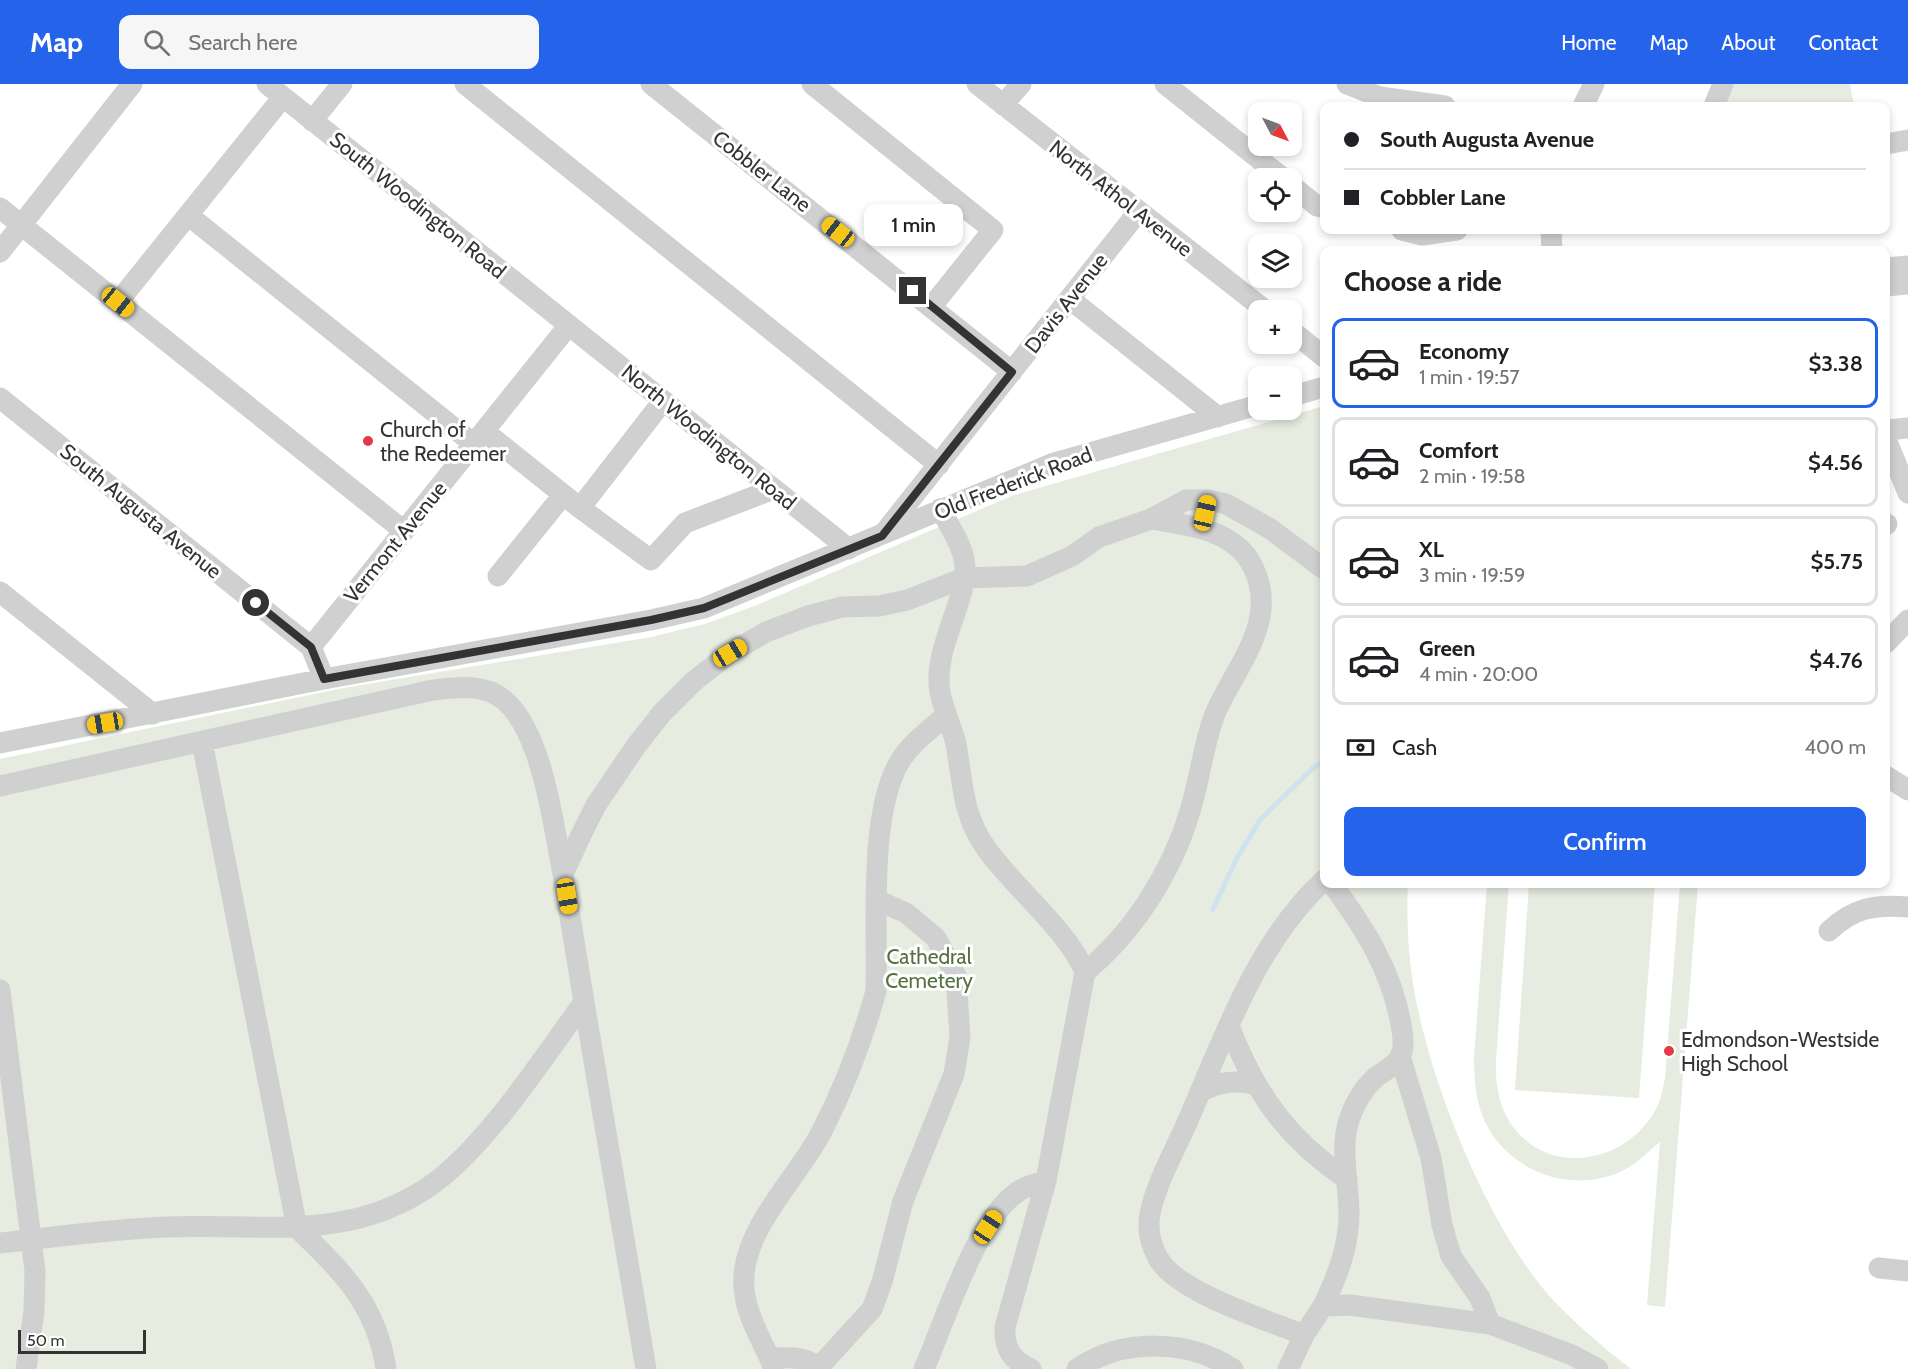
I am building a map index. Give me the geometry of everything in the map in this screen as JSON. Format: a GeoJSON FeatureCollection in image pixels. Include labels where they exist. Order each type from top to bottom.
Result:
{"type":"FeatureCollection","features":[{"type":"Feature","properties":{"kind":"street"},"geometry":{"type":"LineString","coordinates":[[0,252],[132,84]]}},
{"type":"Feature","properties":{"kind":"street"},"geometry":{"type":"LineString","coordinates":[[312,120],[342,84]]}},
{"type":"Feature","properties":{"kind":"street"},"geometry":{"type":"LineString","coordinates":[[465,84],[939,465]]}},
{"type":"Feature","properties":{"kind":"street","name":"Cobbler Lane"},"geometry":{"type":"LineString","coordinates":[[651,84],[1012,372]]}},
{"type":"Feature","properties":{"kind":"street"},"geometry":{"type":"LineString","coordinates":[[812,84],[993,230],[932,306]]}},
{"type":"Feature","properties":{"kind":"street","name":"North Athol Avenue"},"geometry":{"type":"LineString","coordinates":[[977,84],[1252,300]]}},
{"type":"Feature","properties":{"kind":"street"},"geometry":{"type":"LineString","coordinates":[[1003,105],[1021,84]]}},
{"type":"Feature","properties":{"kind":"street"},"geometry":{"type":"LineString","coordinates":[[1166,84],[1270,168]]}},
{"type":"Feature","properties":{"kind":"street"},"geometry":{"type":"LineString","coordinates":[[1585,102],[1594,84]]}},
{"type":"Feature","properties":{"kind":"street"},"geometry":{"type":"LineString","coordinates":[[1716,102],[1723,84]]}},
{"type":"Feature","properties":{"kind":"street"},"geometry":{"type":"LineString","coordinates":[[1350,85],[1408,102]]}},
{"type":"Feature","properties":{"kind":"street"},"geometry":{"type":"LineString","coordinates":[[118,302],[188,215],[275,90]]}},
{"type":"Feature","properties":{"kind":"street","name":"South Woodington Road"},"geometry":{"type":"LineString","coordinates":[[275,90],[569,325]]}},
{"type":"Feature","properties":{"kind":"street"},"geometry":{"type":"LineString","coordinates":[[1890,143],[1908,140]]}},
{"type":"Feature","properties":{"kind":"street"},"geometry":{"type":"LineString","coordinates":[[1302,194],[1320,207]]}},
{"type":"Feature","properties":{"kind":"street"},"geometry":{"type":"LineString","coordinates":[[0,208],[404,531]]}},
{"type":"Feature","properties":{"kind":"street","name":"Davis Avenue"},"geometry":{"type":"LineString","coordinates":[[882,536],[1138,212]]}},
{"type":"Feature","properties":{"kind":"street"},"geometry":{"type":"LineString","coordinates":[[188,215],[479,437],[651,560],[685,523],[774,489]]}},
{"type":"Feature","properties":{"kind":"street"},"geometry":{"type":"LineString","coordinates":[[1890,268],[1908,266]]}},
{"type":"Feature","properties":{"kind":"street"},"geometry":{"type":"LineString","coordinates":[[1890,286],[1908,284]]}},
{"type":"Feature","properties":{"kind":"street"},"geometry":{"type":"LineString","coordinates":[[1070,299],[1218,417]]}},
{"type":"Feature","properties":{"kind":"street","name":"North Woodington Road"},"geometry":{"type":"LineString","coordinates":[[569,325],[849,549]]}},
{"type":"Feature","properties":{"kind":"street","name":"Vermont Avenue"},"geometry":{"type":"LineString","coordinates":[[311,647],[569,325]]}},
{"type":"Feature","properties":{"kind":"street"},"geometry":{"type":"LineString","coordinates":[[1302,339],[1320,354]]}},
{"type":"Feature","properties":{"kind":"street"},"geometry":{"type":"LineString","coordinates":[[1302,393],[1320,388]]}},
{"type":"Feature","properties":{"kind":"street","name":"South Augusta Avenue"},"geometry":{"type":"LineString","coordinates":[[0,398],[311,647],[324,679]]}},
{"type":"Feature","properties":{"kind":"street"},"geometry":{"type":"LineString","coordinates":[[580,508],[663,401]]}},
{"type":"Feature","properties":{"kind":"street","name":"Old Frederick Road"},"geometry":{"type":"LineString","coordinates":[[0,743],[324,679],[651,620],[704,608],[1054,463],[1248,408]]}},
{"type":"Feature","properties":{"kind":"street"},"geometry":{"type":"LineString","coordinates":[[1890,430],[1908,428]]}},
{"type":"Feature","properties":{"kind":"street"},"geometry":{"type":"LineString","coordinates":[[1890,449],[1908,493]]}},
{"type":"Feature","properties":{"kind":"street"},"geometry":{"type":"LineString","coordinates":[[498,576],[563,495]]}},
{"type":"Feature","properties":{"kind":"street"},"geometry":{"type":"LineString","coordinates":[[563,874],[596,805],[636,746],[662,713],[694,681],[730,653],[766,632],[808,616],[842,608],[879,606],[907,600],[964,578],[1005,579],[1043,571],[1072,556],[1099,537],[1151,519],[1186,500],[1209,500],[1226,504],[1269,528],[1320,566]]}},
{"type":"Feature","properties":{"kind":"street"},"geometry":{"type":"LineString","coordinates":[[1202,527],[1209,500]]}},
{"type":"Feature","properties":{"kind":"street"},"geometry":{"type":"LineString","coordinates":[[940,509],[959,545],[964,561],[964,578],[938,673],[945,716],[955,742],[963,800],[971,826],[1005,873],[1070,945],[1085,972],[1046,1181],[1005,1327],[1004,1341],[1010,1355],[1031,1369]]}},
{"type":"Feature","properties":{"kind":"street"},"geometry":{"type":"LineString","coordinates":[[1085,972],[1102,958],[1157,889],[1190,811],[1215,715],[1247,656],[1258,627],[1262,605],[1253,566],[1228,540],[1202,527],[1151,519]]}},
{"type":"Feature","properties":{"kind":"street"},"geometry":{"type":"LineString","coordinates":[[0,592],[153,714]]}},
{"type":"Feature","properties":{"kind":"street"},"geometry":{"type":"LineString","coordinates":[[1890,639],[1908,620]]}},
{"type":"Feature","properties":{"kind":"street"},"geometry":{"type":"LineString","coordinates":[[0,786],[433,690],[466,687],[489,691],[505,699],[519,715],[532,739],[563,874],[646,1369]]}},
{"type":"Feature","properties":{"kind":"street"},"geometry":{"type":"LineString","coordinates":[[877,900],[906,912],[936,938],[956,976],[960,1037],[954,1074],[903,1201],[882,1282],[872,1308],[819,1368],[800,1358],[772,1364],[752,1322],[745,1296],[744,1274],[748,1255],[764,1222],[822,1132],[869,1015],[876,991],[877,900],[881,811],[890,781],[901,759],[945,716]]}},
{"type":"Feature","properties":{"kind":"street"},"geometry":{"type":"LineString","coordinates":[[202,742],[297,1228],[331,1259],[369,1309],[377,1329],[386,1369]]}},
{"type":"Feature","properties":{"kind":"street"},"geometry":{"type":"LineString","coordinates":[[1890,778],[1908,789]]}},
{"type":"Feature","properties":{"kind":"street"},"geometry":{"type":"LineString","coordinates":[[1304,1335],[1179,1282],[1158,1259],[1149,1230],[1150,1215],[1240,997],[1284,924],[1300,903],[1320,884]]}},
{"type":"Feature","properties":{"kind":"street"},"geometry":{"type":"LineString","coordinates":[[1335,888],[1363,927],[1389,977],[1398,1003],[1403,1033],[1400,1056],[1431,1158],[1442,1225],[1451,1256],[1480,1298],[1490,1324]]}},
{"type":"Feature","properties":{"kind":"street"},"geometry":{"type":"LineString","coordinates":[[1829,931],[1845,916],[1857,910],[1908,907]]}},
{"type":"Feature","properties":{"kind":"street"},"geometry":{"type":"LineString","coordinates":[[0,990],[32,1239],[34,1311],[26,1369]]}},
{"type":"Feature","properties":{"kind":"street"},"geometry":{"type":"LineString","coordinates":[[0,1243],[113,1230],[169,1227],[297,1228],[345,1221],[377,1213],[432,1185],[460,1161],[532,1073],[584,1002]]}},
{"type":"Feature","properties":{"kind":"street"},"geometry":{"type":"LineString","coordinates":[[1229,1026],[1254,1084],[1304,1147],[1347,1179]]}},
{"type":"Feature","properties":{"kind":"street"},"geometry":{"type":"LineString","coordinates":[[1288,1369],[1304,1335],[1334,1285],[1346,1243],[1349,1215],[1344,1154],[1346,1130],[1353,1110],[1374,1079],[1400,1056]]}},
{"type":"Feature","properties":{"kind":"street"},"geometry":{"type":"LineString","coordinates":[[1200,1092],[1215,1084],[1237,1081],[1254,1084]]}},
{"type":"Feature","properties":{"kind":"street"},"geometry":{"type":"LineString","coordinates":[[924,1369],[978,1242],[998,1212],[1015,1194],[1030,1185],[1046,1181]]}},
{"type":"Feature","properties":{"kind":"street"},"geometry":{"type":"LineString","coordinates":[[331,1259],[345,1221]]}},
{"type":"Feature","properties":{"kind":"street"},"geometry":{"type":"LineString","coordinates":[[1879,1268],[1908,1271]]}},
{"type":"Feature","properties":{"kind":"street"},"geometry":{"type":"LineString","coordinates":[[1323,1306],[1350,1305],[1490,1324],[1572,1355],[1598,1369]]}},
{"type":"Feature","properties":{"kind":"street"},"geometry":{"type":"LineString","coordinates":[[1077,1369],[1109,1353],[1172,1347],[1218,1359],[1233,1369]]}},
{"type":"Feature","properties":{"kind":"green space"},"geometry":{"type":"Polygon","coordinates":[[[1730,84],[1850,84],[1853,102],[1723,102],[1730,84]]]}},
{"type":"Feature","properties":{"kind":"green space","name":"Cathedral Cemetery"},"geometry":{"type":"Polygon","coordinates":[[[1320,407],[1320,888],[1408,888],[1409,949],[1419,1014],[1428,1049],[1454,1126],[1489,1204],[1531,1273],[1553,1300],[1601,1345],[1631,1369],[0,1369],[0,759],[343,688],[651,637],[705,624],[757,605],[1014,495],[1275,420],[1302,420],[1302,412],[1320,407]]]}},
{"type":"Feature","properties":{"kind":"green space"},"geometry":{"type":"Polygon","coordinates":[[[1487,888],[1509,888],[1496,1058],[1500,1101],[1507,1117],[1527,1141],[1546,1152],[1566,1158],[1587,1157],[1607,1152],[1626,1142],[1643,1127],[1656,1109],[1662,1094],[1680,888],[1698,888],[1665,1307],[1647,1305],[1660,1142],[1626,1169],[1599,1179],[1557,1178],[1537,1172],[1503,1148],[1490,1131],[1477,1098],[1474,1057],[1487,888]]]}},
{"type":"Feature","properties":{"kind":"green space"},"geometry":{"type":"Polygon","coordinates":[[[1529,888],[1655,888],[1639,1098],[1515,1090],[1529,888]]]}},
{"type":"Feature","properties":{"kind":"waterway"},"geometry":{"type":"LineString","coordinates":[[1213,909],[1237,858],[1260,820],[1320,763]]}},
{"type":"Feature","properties":{"kind":"place","name":"Church of the Redeemer"},"geometry":{"type":"Point","coordinates":[368,441]}},
{"type":"Feature","properties":{"kind":"place","name":"Edmondson-Westside High School"},"geometry":{"type":"Point","coordinates":[1669,1051]}},
{"type":"Feature","properties":{"kind":"route"},"geometry":{"type":"LineString","coordinates":[[256,603],[311,647],[324,679],[651,620],[704,608],[882,536],[1012,372],[913,291]]}}]}
